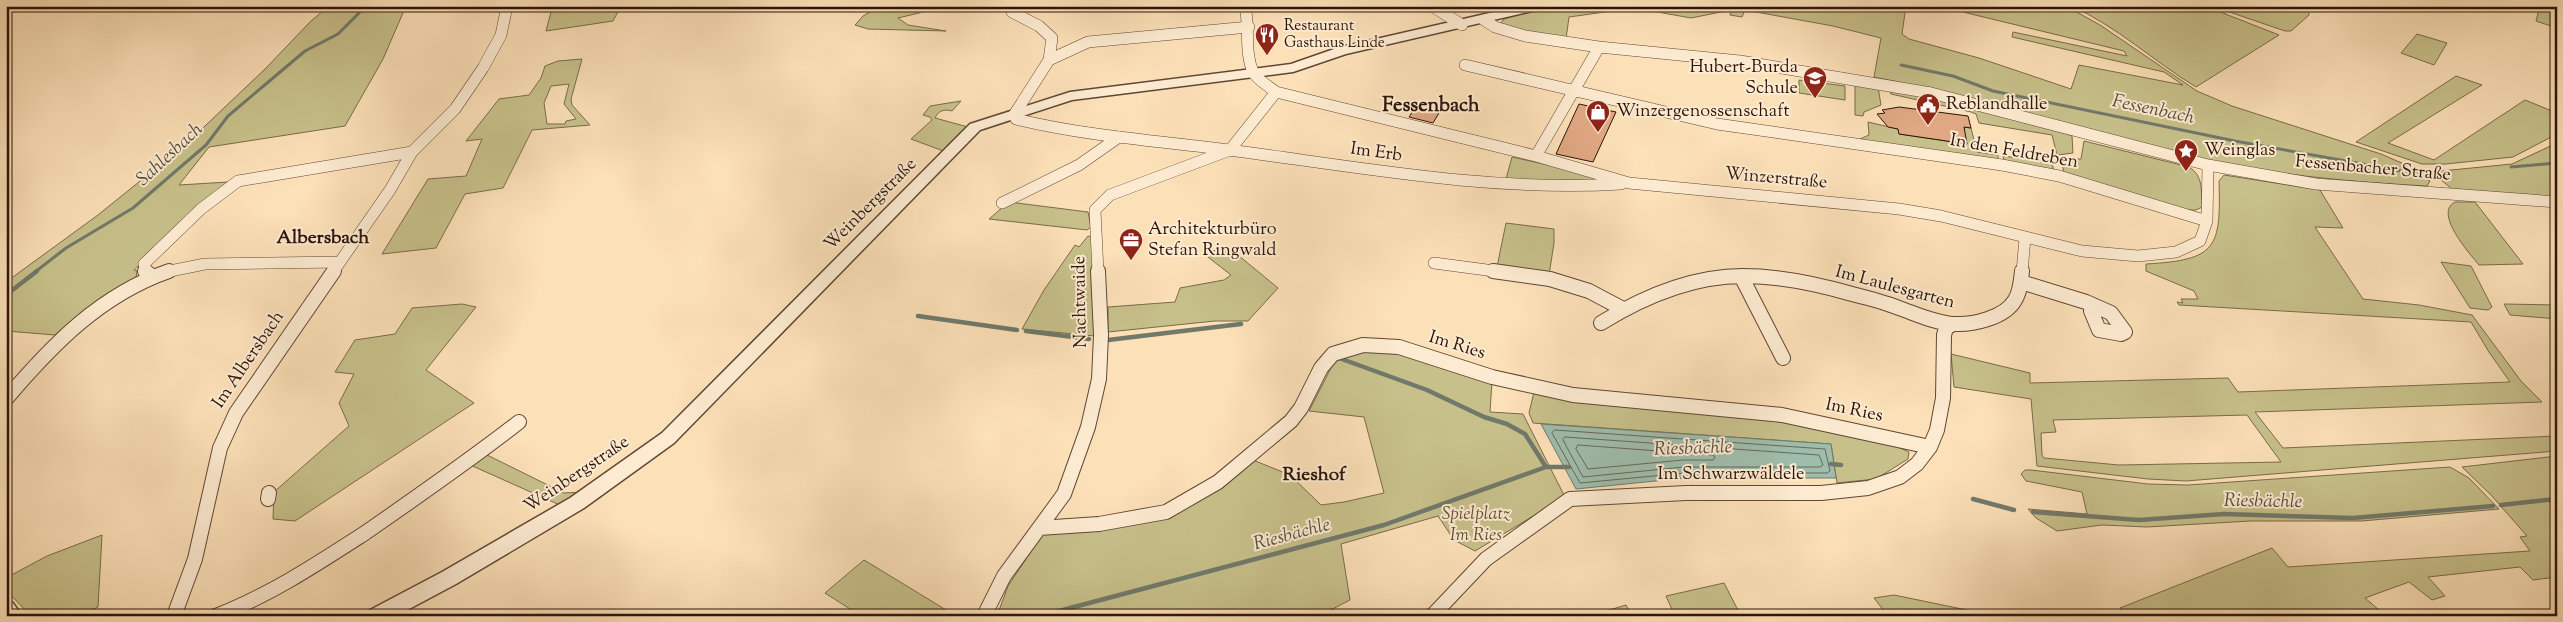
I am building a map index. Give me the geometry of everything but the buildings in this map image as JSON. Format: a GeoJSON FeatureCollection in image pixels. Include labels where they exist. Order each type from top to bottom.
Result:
{"type":"FeatureCollection","features":[{"type":"Feature","properties":{"kind":"street","name":"Im Albersbach"},"geometry":{"type":"LineString","coordinates":[[174,616],[194,559],[220,448],[226,431],[236,413],[338,262],[390,190],[412,152],[456,109],[483,68],[501,35],[506,6]]}},
{"type":"Feature","properties":{"kind":"street"},"geometry":{"type":"LineString","coordinates":[[1014,115],[1049,60],[1052,38],[1039,26],[1012,12],[1017,6]]}},
{"type":"Feature","properties":{"kind":"street"},"geometry":{"type":"LineString","coordinates":[[1245,6],[1249,27],[1248,47],[1253,73]]}},
{"type":"Feature","properties":{"kind":"street"},"geometry":{"type":"LineString","coordinates":[[1432,6],[1462,25]]}},
{"type":"Feature","properties":{"kind":"street","name":"Weinbergstraße"},"geometry":{"type":"LineString","coordinates":[[377,616],[449,578],[577,503],[668,438],[975,127],[1042,104],[1103,90],[1293,68],[1342,52],[1538,6]]}},
{"type":"Feature","properties":{"kind":"street","name":"Fessenbacher Straße"},"geometry":{"type":"LineString","coordinates":[[1484,20],[1496,27],[1525,36],[1599,47],[1740,61],[1903,87],[1974,103],[2208,165],[2316,184],[2557,202]]}},
{"type":"Feature","properties":{"kind":"street"},"geometry":{"type":"LineString","coordinates":[[1049,60],[1088,42],[1249,27]]}},
{"type":"Feature","properties":{"kind":"street"},"geometry":{"type":"LineString","coordinates":[[1536,156],[1599,47]]}},
{"type":"Feature","properties":{"kind":"street","name":"In den Feldreben"},"geometry":{"type":"LineString","coordinates":[[1465,65],[1716,124],[2002,165],[2058,176],[2207,222]]}},
{"type":"Feature","properties":{"kind":"street","name":"Winzerstraße"},"geometry":{"type":"LineString","coordinates":[[1253,73],[1276,92],[1536,156],[1629,183],[1899,208],[1975,224],[2024,238],[2082,251],[2138,256],[2176,252],[2200,241],[2207,222],[2208,165]]}},
{"type":"Feature","properties":{"kind":"street"},"geometry":{"type":"LineString","coordinates":[[1230,150],[1276,92]]}},
{"type":"Feature","properties":{"kind":"street","name":"Im Erb"},"geometry":{"type":"LineString","coordinates":[[1014,115],[1016,118],[1024,121],[1119,137],[1230,150],[1414,176],[1574,187],[1629,183]]}},
{"type":"Feature","properties":{"kind":"street"},"geometry":{"type":"LineString","coordinates":[[1002,203],[1016,194],[1074,167],[1098,153],[1119,137]]}},
{"type":"Feature","properties":{"kind":"street","name":"Nachtwaide"},"geometry":{"type":"LineString","coordinates":[[1039,528],[1064,494],[1088,427],[1099,379],[1101,336],[1096,210],[1110,195],[1230,150]]}},
{"type":"Feature","properties":{"kind":"street"},"geometry":{"type":"LineString","coordinates":[[152,276],[145,271],[144,264],[181,228],[238,181],[412,152]]}},
{"type":"Feature","properties":{"kind":"street","name":"Im Laulesgarten"},"geometry":{"type":"LineString","coordinates":[[1601,323],[1623,309],[1683,286],[1742,276],[1781,279],[1845,291],[1953,324],[1987,320],[2012,306],[2021,282],[2024,238]]}},
{"type":"Feature","properties":{"kind":"street"},"geometry":{"type":"LineString","coordinates":[[6,399],[57,342],[102,302],[152,276],[204,264],[338,262]]}},
{"type":"Feature","properties":{"kind":"street"},"geometry":{"type":"LineString","coordinates":[[1434,263],[1550,279],[1589,291],[1623,309]]}},
{"type":"Feature","properties":{"kind":"street"},"geometry":{"type":"LineString","coordinates":[[1742,276],[1783,358]]}},
{"type":"Feature","properties":{"kind":"street"},"geometry":{"type":"LineString","coordinates":[[2021,282],[2086,302],[2094,307]]}},
{"type":"Feature","properties":{"kind":"street","name":"Im Schwarzwäldele"},"geometry":{"type":"LineString","coordinates":[[1432,616],[1486,558],[1570,499],[1686,493],[1821,493],[1868,488],[1900,477],[1917,464],[1930,447],[1936,430],[1943,398],[1944,334],[1946,328],[1953,324]]}},
{"type":"Feature","properties":{"kind":"street","name":"Im Ries"},"geometry":{"type":"LineString","coordinates":[[1039,528],[1134,520],[1166,512],[1218,482],[1291,421],[1301,408],[1321,368],[1333,354],[1363,345],[1399,347],[1492,377],[1573,395],[1782,415],[1930,447]]}},
{"type":"Feature","properties":{"kind":"street"},"geometry":{"type":"LineString","coordinates":[[216,616],[240,608],[298,576],[406,505],[519,422]]}},
{"type":"Feature","properties":{"kind":"street"},"geometry":{"type":"LineString","coordinates":[[984,616],[1004,576],[1039,528]]}},
{"type":"Feature","properties":{"kind":"street"},"geometry":{"type":"LineString","coordinates":[[6,608],[12,616]]}},
{"type":"Feature","properties":{"kind":"green space"},"geometry":{"type":"Polygon","coordinates":[[[329,6],[406,6],[383,59],[345,126],[209,147],[179,185],[228,182],[134,270],[137,271],[136,278],[93,305],[55,335],[6,331],[6,282],[98,215],[186,144],[265,69],[311,21],[329,6]]]}},
{"type":"Feature","properties":{"kind":"green space"},"geometry":{"type":"Polygon","coordinates":[[[563,6],[621,6],[613,21],[546,31],[551,12],[562,11],[563,6]]]}},
{"type":"Feature","properties":{"kind":"green space"},"geometry":{"type":"Polygon","coordinates":[[[881,6],[948,6],[898,18],[908,25],[946,31],[868,29],[855,25],[863,16],[881,6]]]}},
{"type":"Feature","properties":{"kind":"green space"},"geometry":{"type":"Polygon","coordinates":[[[1548,6],[1906,6],[1902,34],[1909,39],[1979,58],[2071,89],[2079,65],[2183,85],[2164,72],[2012,37],[2013,32],[2127,56],[2124,51],[1938,6],[2066,6],[2100,25],[2197,91],[2232,106],[2381,154],[2404,164],[2430,181],[2427,186],[2308,176],[2190,157],[1954,95],[1874,77],[1881,38],[1833,26],[1745,10],[1742,17],[1730,15],[1731,10],[1691,18],[1652,11],[1612,11],[1569,17],[1566,39],[1502,26],[1501,23],[1504,19],[1548,6]]]}},
{"type":"Feature","properties":{"kind":"green space"},"geometry":{"type":"Polygon","coordinates":[[[2071,6],[2205,6],[2279,35],[2196,87],[2104,23],[2071,6]]]}},
{"type":"Feature","properties":{"kind":"green space"},"geometry":{"type":"Polygon","coordinates":[[[2212,6],[2294,6],[2309,12],[2309,15],[2291,31],[2285,31],[2212,6]]]}},
{"type":"Feature","properties":{"kind":"green space"},"geometry":{"type":"Polygon","coordinates":[[[2540,6],[2557,6],[2554,27],[2536,21],[2540,6]]]}},
{"type":"Feature","properties":{"kind":"green space"},"geometry":{"type":"Polygon","coordinates":[[[2417,34],[2447,43],[2434,65],[2401,53],[2417,34]]]}},
{"type":"Feature","properties":{"kind":"green space"},"geometry":{"type":"Polygon","coordinates":[[[582,59],[571,99],[572,105],[590,125],[532,130],[503,188],[465,194],[436,248],[382,254],[428,179],[466,176],[482,139],[466,141],[499,99],[529,95],[541,78],[545,66],[558,61],[582,59]],[[569,84],[551,86],[544,103],[547,124],[565,124],[566,121],[576,119],[564,104],[569,84]]]}},
{"type":"Feature","properties":{"kind":"green space"},"geometry":{"type":"Polygon","coordinates":[[[2456,76],[2482,85],[2388,143],[2434,160],[2525,100],[2557,113],[2557,134],[2513,157],[2446,164],[2422,164],[2356,142],[2456,76]]]}},
{"type":"Feature","properties":{"kind":"green space"},"geometry":{"type":"Polygon","coordinates":[[[1799,80],[1845,86],[1845,100],[1799,93],[1799,80]]]}},
{"type":"Feature","properties":{"kind":"green space"},"geometry":{"type":"Polygon","coordinates":[[[1855,83],[1878,87],[1881,105],[1864,112],[1863,116],[1855,115],[1855,83]]]}},
{"type":"Feature","properties":{"kind":"green space"},"geometry":{"type":"Polygon","coordinates":[[[1889,90],[1924,96],[2067,134],[2072,136],[2073,153],[2057,155],[2052,135],[1979,123],[1976,114],[1971,112],[1891,94],[1889,90]]]}},
{"type":"Feature","properties":{"kind":"green space"},"geometry":{"type":"Polygon","coordinates":[[[961,101],[952,111],[942,111],[935,118],[968,127],[946,152],[911,139],[932,120],[930,117],[923,115],[930,106],[961,101]]]}},
{"type":"Feature","properties":{"kind":"green space"},"geometry":{"type":"Polygon","coordinates":[[[1868,122],[1898,129],[1899,134],[1966,144],[1964,127],[1971,128],[1977,152],[1998,155],[1998,160],[1858,140],[1869,135],[1868,122]]]}},
{"type":"Feature","properties":{"kind":"green space"},"geometry":{"type":"Polygon","coordinates":[[[2084,141],[2189,167],[2194,171],[2199,180],[2202,207],[2196,210],[2185,210],[2064,173],[2061,159],[2081,159],[2084,141]]]}},
{"type":"Feature","properties":{"kind":"green space"},"geometry":{"type":"Polygon","coordinates":[[[2557,143],[2557,197],[2452,189],[2440,179],[2441,171],[2512,164],[2557,143]]]}},
{"type":"Feature","properties":{"kind":"green space"},"geometry":{"type":"Polygon","coordinates":[[[2003,156],[2051,162],[2054,170],[2004,161],[2003,156]]]}},
{"type":"Feature","properties":{"kind":"green space"},"geometry":{"type":"Polygon","coordinates":[[[1512,157],[1589,174],[1597,178],[1596,183],[1506,179],[1512,157]]]}},
{"type":"Feature","properties":{"kind":"green space"},"geometry":{"type":"Polygon","coordinates":[[[2224,175],[2320,190],[2343,228],[2315,227],[2363,299],[2419,305],[2472,315],[2521,381],[2542,402],[2255,412],[2283,448],[2557,436],[2557,451],[2186,481],[2148,479],[2037,466],[2031,399],[1954,387],[1951,354],[2030,373],[2030,383],[2228,378],[2238,392],[2510,382],[2471,322],[2179,305],[2177,302],[2183,303],[2181,299],[2198,299],[2194,291],[2146,271],[2146,264],[2188,259],[2201,254],[2210,246],[2216,236],[2218,222],[2219,181],[2224,175]],[[2247,415],[2053,420],[2056,432],[2041,433],[2042,455],[2044,458],[2119,465],[2281,462],[2247,415]]]}},
{"type":"Feature","properties":{"kind":"green space"},"geometry":{"type":"Polygon","coordinates":[[[1009,202],[1088,212],[1091,227],[1087,230],[989,219],[1009,202]]]}},
{"type":"Feature","properties":{"kind":"green space"},"geometry":{"type":"Polygon","coordinates":[[[2455,202],[2475,202],[2523,264],[2479,265],[2455,233],[2451,224],[2448,215],[2449,207],[2455,202]]]}},
{"type":"Feature","properties":{"kind":"green space"},"geometry":{"type":"Polygon","coordinates":[[[1506,223],[1554,229],[1554,243],[1549,275],[1497,267],[1506,223]]]}},
{"type":"Feature","properties":{"kind":"green space"},"geometry":{"type":"Polygon","coordinates":[[[1088,236],[1092,237],[1095,336],[1022,329],[1044,290],[1075,245],[1079,247],[1088,236]]]}},
{"type":"Feature","properties":{"kind":"green space"},"geometry":{"type":"Polygon","coordinates":[[[1227,246],[1278,288],[1248,321],[1215,321],[1108,332],[1108,307],[1175,302],[1180,288],[1224,280],[1231,275],[1204,254],[1227,246]]]}},
{"type":"Feature","properties":{"kind":"green space"},"geometry":{"type":"Polygon","coordinates":[[[2441,262],[2471,266],[2492,307],[2488,310],[2470,308],[2441,262]]]}},
{"type":"Feature","properties":{"kind":"green space"},"geometry":{"type":"Polygon","coordinates":[[[462,304],[476,307],[426,370],[474,403],[295,521],[273,519],[274,492],[349,426],[339,403],[354,374],[335,372],[355,340],[395,334],[412,308],[462,304]]]}},
{"type":"Feature","properties":{"kind":"green space"},"geometry":{"type":"Polygon","coordinates":[[[2504,304],[2557,305],[2557,319],[2510,315],[2504,304]]]}},
{"type":"Feature","properties":{"kind":"green space","name":"Spielplatz Im Ries"},"geometry":{"type":"Polygon","coordinates":[[[1385,350],[1492,381],[1490,412],[1523,414],[1565,497],[1475,551],[1454,540],[1438,516],[1341,544],[1350,600],[1319,616],[997,616],[1008,586],[1044,532],[1143,521],[1253,460],[1290,475],[1321,505],[1384,493],[1364,417],[1309,411],[1335,360],[1354,352],[1385,350]]]}},
{"type":"Feature","properties":{"kind":"green space"},"geometry":{"type":"Polygon","coordinates":[[[1534,392],[1688,408],[1829,428],[1862,435],[1894,445],[1909,452],[1908,459],[1876,479],[1837,483],[1831,444],[1533,423],[1529,413],[1534,392]]]}},
{"type":"Feature","properties":{"kind":"green space"},"geometry":{"type":"Polygon","coordinates":[[[483,453],[564,493],[582,492],[562,506],[468,464],[483,453]]]}},
{"type":"Feature","properties":{"kind":"green space"},"geometry":{"type":"Polygon","coordinates":[[[2557,456],[2557,577],[2533,580],[2520,567],[2428,577],[2445,596],[2432,600],[2409,582],[2365,598],[2386,616],[2126,616],[2120,608],[2272,548],[2288,567],[2530,551],[2520,537],[2527,536],[2491,495],[2462,467],[2557,456]]]}},
{"type":"Feature","properties":{"kind":"green space"},"geometry":{"type":"Polygon","coordinates":[[[2450,467],[2469,478],[2499,509],[2362,521],[2250,521],[2147,527],[2102,525],[2057,531],[2036,518],[2028,509],[2087,514],[2082,492],[2026,481],[2021,474],[2025,470],[2031,470],[2148,484],[2188,485],[2450,467]]]}},
{"type":"Feature","properties":{"kind":"green space"},"geometry":{"type":"Polygon","coordinates":[[[102,535],[98,607],[79,616],[31,616],[6,590],[6,578],[47,556],[102,535]]]}},
{"type":"Feature","properties":{"kind":"green space"},"geometry":{"type":"Polygon","coordinates":[[[864,560],[956,616],[861,616],[825,593],[864,560]]]}},
{"type":"Feature","properties":{"kind":"green space"},"geometry":{"type":"Polygon","coordinates":[[[1724,583],[1741,616],[1675,616],[1666,596],[1724,583]]]}},
{"type":"Feature","properties":{"kind":"green space"},"geometry":{"type":"Polygon","coordinates":[[[1894,595],[1996,616],[1888,616],[1874,598],[1894,595]]]}},
{"type":"Feature","properties":{"kind":"green space"},"geometry":{"type":"Polygon","coordinates":[[[1626,605],[1632,616],[1589,616],[1626,605]]]}},
{"type":"Feature","properties":{"kind":"water"},"geometry":{"type":"Polygon","coordinates":[[[1541,424],[1831,444],[1836,478],[1685,478],[1576,489],[1541,424]]]}},
{"type":"Feature","properties":{"kind":"waterway","name":"Sahlesbach"},"geometry":{"type":"LineString","coordinates":[[35,272],[66,248],[133,208],[206,145],[228,116],[305,51],[338,34],[366,6]]}},
{"type":"Feature","properties":{"kind":"waterway","name":"Fessenbach"},"geometry":{"type":"LineString","coordinates":[[1901,65],[1953,76],[1993,91],[2235,141],[2402,171]]}},
{"type":"Feature","properties":{"kind":"waterway"},"geometry":{"type":"LineString","coordinates":[[2511,167],[2557,163]]}},
{"type":"Feature","properties":{"kind":"waterway","name":"Sahlesbach"},"geometry":{"type":"LineString","coordinates":[[6,295],[37,271]]}},
{"type":"Feature","properties":{"kind":"waterway"},"geometry":{"type":"LineString","coordinates":[[918,316],[1017,330]]}},
{"type":"Feature","properties":{"kind":"waterway","name":"Riesbächle"},"geometry":{"type":"LineString","coordinates":[[1108,340],[1241,324]]}},
{"type":"Feature","properties":{"kind":"waterway"},"geometry":{"type":"LineString","coordinates":[[1026,331],[1089,339]]}},
{"type":"Feature","properties":{"kind":"waterway","name":"Riesbächle"},"geometry":{"type":"LineString","coordinates":[[1339,358],[1427,390],[1484,417],[1507,424],[1525,434],[1546,467]]}},
{"type":"Feature","properties":{"kind":"waterway","name":"Riesbächle"},"geometry":{"type":"LineString","coordinates":[[1831,464],[1841,465]]}},
{"type":"Feature","properties":{"kind":"waterway","name":"Riesbächle"},"geometry":{"type":"LineString","coordinates":[[1040,616],[1384,525],[1546,467]]}},
{"type":"Feature","properties":{"kind":"waterway","name":"Riesbächle"},"geometry":{"type":"LineString","coordinates":[[1546,467],[1569,467]]}},
{"type":"Feature","properties":{"kind":"waterway","name":"Riesbächle"},"geometry":{"type":"LineString","coordinates":[[1973,499],[2014,510]]}},
{"type":"Feature","properties":{"kind":"waterway","name":"Riesbächle"},"geometry":{"type":"LineString","coordinates":[[2501,505],[2557,499]]}},
{"type":"Feature","properties":{"kind":"waterway","name":"Riesbächle"},"geometry":{"type":"LineString","coordinates":[[2033,512],[2139,520],[2224,514],[2353,518],[2493,506]]}},
{"type":"Feature","properties":{"kind":"place","name":"Restaurant Gasthaus Linde"},"geometry":{"type":"Point","coordinates":[1267,56]}},
{"type":"Feature","properties":{"kind":"place","name":"Hubert-Burda Schule"},"geometry":{"type":"Point","coordinates":[1815,99]}},
{"type":"Feature","properties":{"kind":"place","name":"Reblandhalle"},"geometry":{"type":"Point","coordinates":[1928,126]}},
{"type":"Feature","properties":{"kind":"place","name":"Winzergenossenschaft"},"geometry":{"type":"Point","coordinates":[1598,133]}},
{"type":"Feature","properties":{"kind":"place","name":"Weinglas"},"geometry":{"type":"Point","coordinates":[2186,172]}},
{"type":"Feature","properties":{"kind":"place","name":"Architekturbüro Stefan Ringwald"},"geometry":{"type":"Point","coordinates":[1131,261]}},
{"type":"Feature","properties":{"kind":"district","name":"Fessenbach"},"geometry":{"type":"Point","coordinates":[1431,106]}},
{"type":"Feature","properties":{"kind":"district","name":"Albersbach"},"geometry":{"type":"Point","coordinates":[323,238]}},
{"type":"Feature","properties":{"kind":"district","name":"Rieshof"},"geometry":{"type":"Point","coordinates":[1314,475]}}]}
